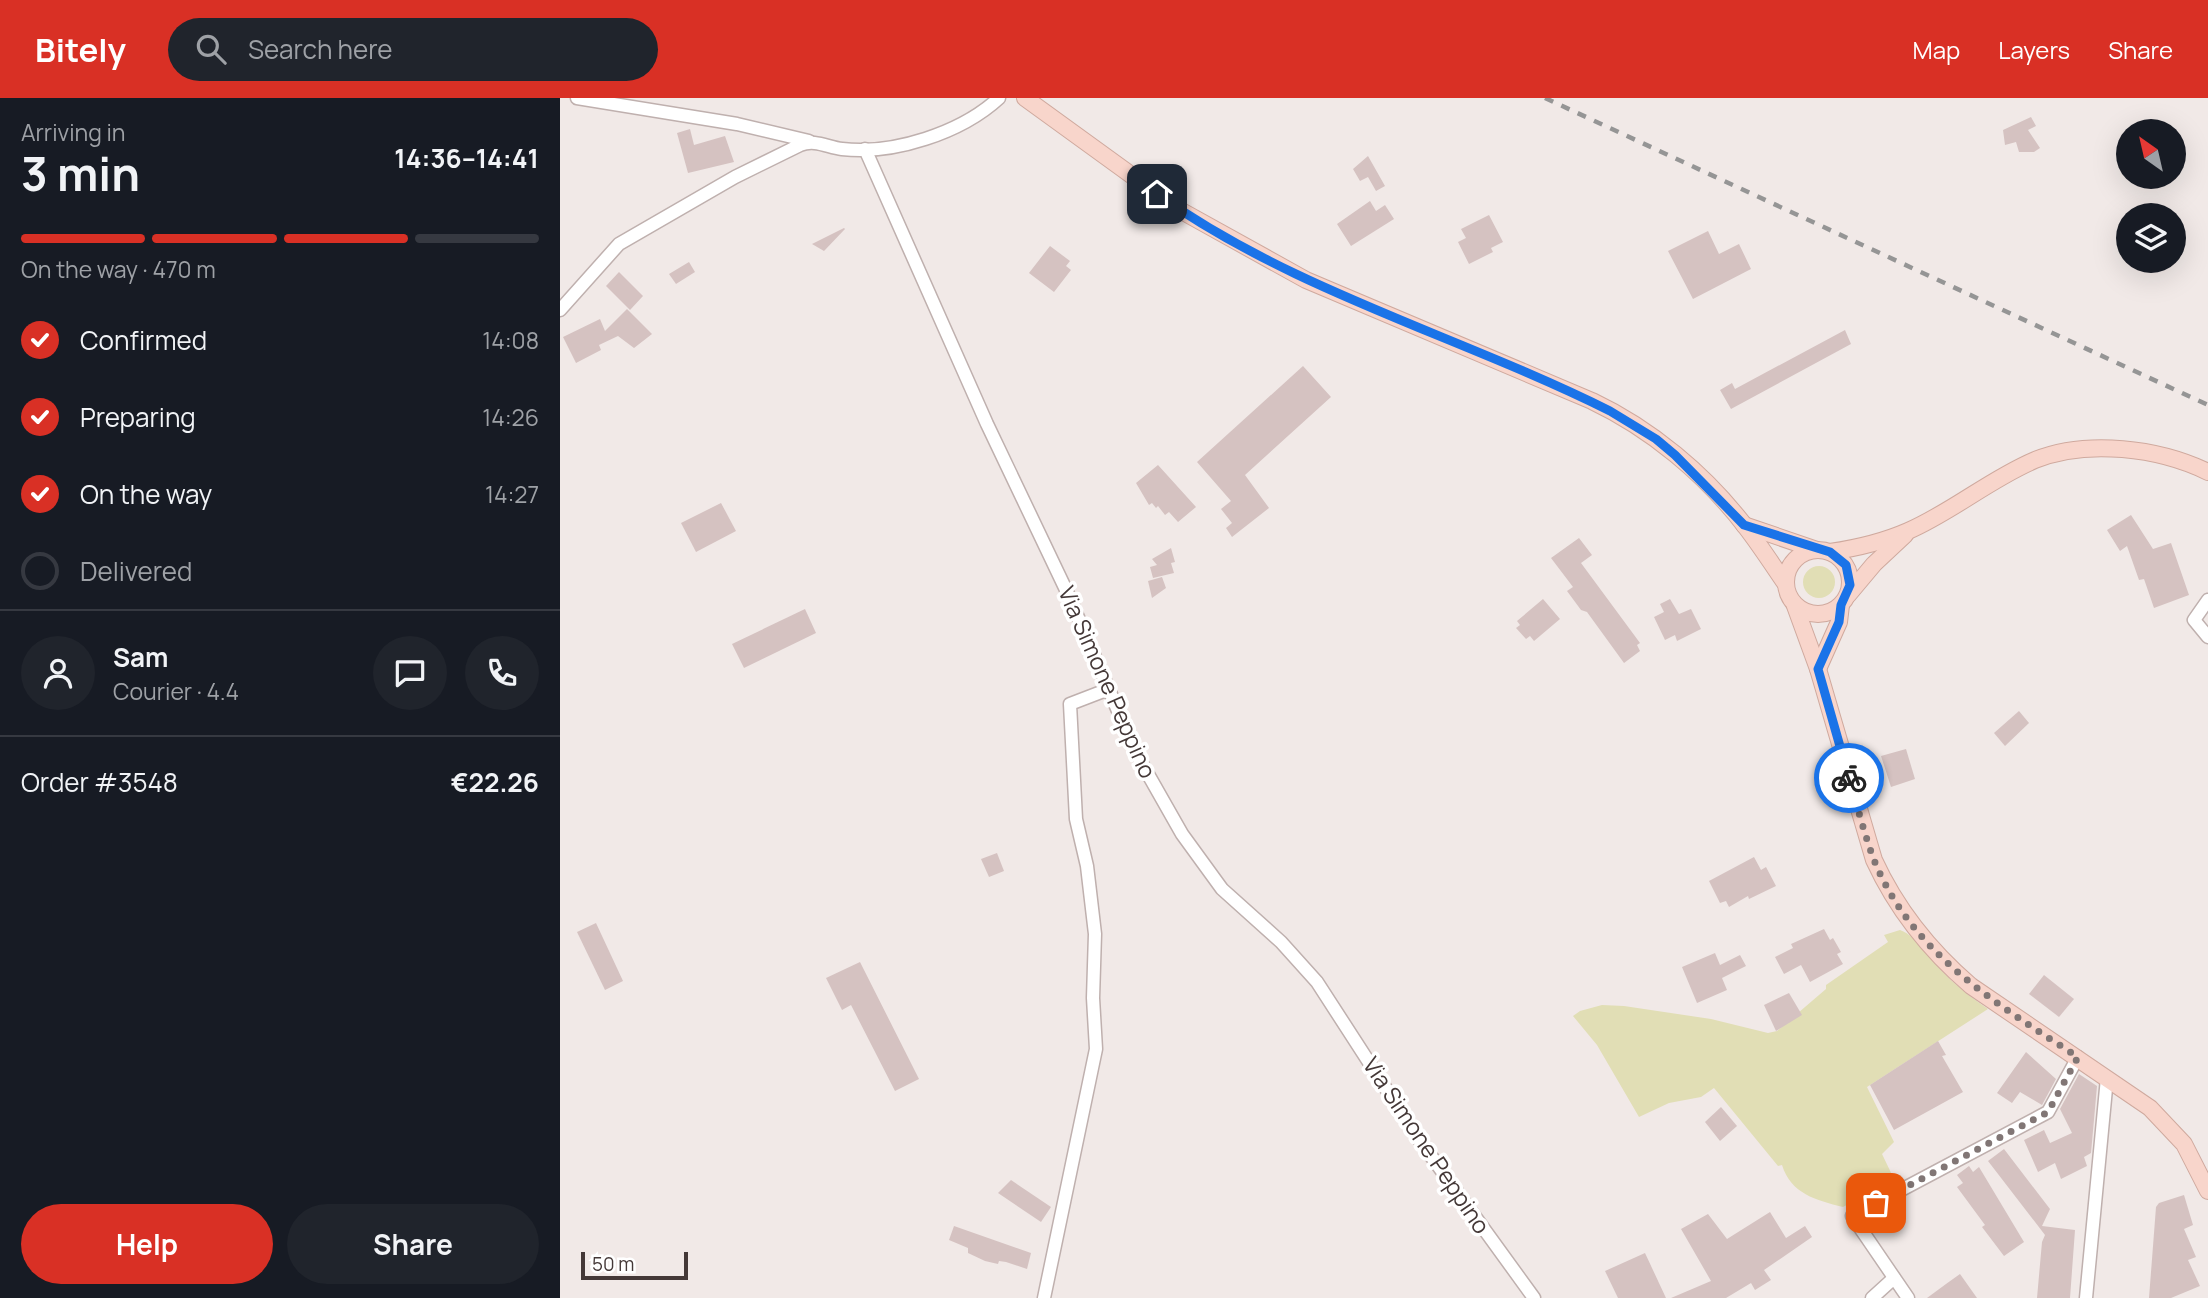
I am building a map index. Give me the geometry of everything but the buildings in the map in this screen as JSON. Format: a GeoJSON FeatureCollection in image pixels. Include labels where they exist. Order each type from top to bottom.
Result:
{"type":"FeatureCollection","features":[{"type":"Feature","properties":{"kind":"main road"},"geometry":{"type":"LineString","coordinates":[[1025,98],[1178,209],[1272,262],[1306,280],[1591,401],[1635,425],[1686,465],[1744,525],[1785,583],[1818,669],[1865,834],[1879,871],[1920,936],[1948,966],[1993,1001],[2150,1108],[2175,1133],[2208,1191]]}},
{"type":"Feature","properties":{"kind":"main road"},"geometry":{"type":"LineString","coordinates":[[1785,583],[1791,564],[1807,552],[1876,543],[1909,531],[2018,469],[2056,454],[2100,449],[2146,453],[2173,458],[2208,472]]}},
{"type":"Feature","properties":{"kind":"main road"},"geometry":{"type":"LineString","coordinates":[[1744,525],[1839,558],[1850,575],[1839,622],[1818,669]]}},
{"type":"Feature","properties":{"kind":"main road"},"geometry":{"type":"LineString","coordinates":[[1795,606],[1804,612],[1824,614],[1844,600],[1874,564],[1909,531]]}},
{"type":"Feature","properties":{"kind":"street"},"geometry":{"type":"LineString","coordinates":[[577,98],[737,124],[842,149],[908,146],[924,141],[999,98]]}},
{"type":"Feature","properties":{"kind":"street"},"geometry":{"type":"LineString","coordinates":[[560,310],[619,244],[723,184],[809,141]]}},
{"type":"Feature","properties":{"kind":"street","name":"Via Simone Peppino"},"geometry":{"type":"LineString","coordinates":[[865,149],[1136,753],[1193,852],[1222,889],[1306,967],[1418,1138],[1534,1298]]}},
{"type":"Feature","properties":{"kind":"street"},"geometry":{"type":"LineString","coordinates":[[2208,600],[2194,620],[2208,637]]}},
{"type":"Feature","properties":{"kind":"street"},"geometry":{"type":"LineString","coordinates":[[1044,1298],[1096,1049],[1093,998],[1095,934],[1087,866],[1075,809],[1070,704],[1109,689]]}},
{"type":"Feature","properties":{"kind":"street"},"geometry":{"type":"LineString","coordinates":[[1909,1298],[1852,1216],[2048,1112],[2078,1057]]}},
{"type":"Feature","properties":{"kind":"street"},"geometry":{"type":"LineString","coordinates":[[2086,1298],[2108,1078]]}},
{"type":"Feature","properties":{"kind":"street"},"geometry":{"type":"LineString","coordinates":[[1872,1298],[1894,1278]]}},
{"type":"Feature","properties":{"kind":"shaded area"},"geometry":{"type":"Polygon","coordinates":[[[1819,566],[1831,570],[1835,582],[1831,594],[1819,598],[1807,594],[1803,582],[1807,570],[1819,566]]]}},
{"type":"Feature","properties":{"kind":"shaded area"},"geometry":{"type":"Polygon","coordinates":[[[1900,930],[1920,945],[1952,981],[1988,1009],[1867,1087],[1894,1142],[1882,1154],[1894,1179],[1843,1207],[1814,1198],[1798,1189],[1786,1175],[1782,1165],[1778,1166],[1714,1088],[1701,1097],[1669,1103],[1639,1117],[1597,1045],[1573,1016],[1580,1011],[1602,1005],[1624,1006],[1711,1019],[1768,1033],[1777,1031],[1826,989],[1826,985],[1888,942],[1884,935],[1900,930]]]}},
{"type":"Feature","properties":{"kind":"railway"},"geometry":{"type":"LineString","coordinates":[[1545,98],[2208,405]]}},
{"type":"Feature","properties":{"kind":"way so far"},"geometry":{"type":"LineString","coordinates":[[1849,778],[1874,860],[1884,881],[1920,936],[1971,986],[2078,1057],[2048,1112],[1876,1203]]}},
{"type":"Feature","properties":{"kind":"route"},"geometry":{"type":"LineString","coordinates":[[1157,194],[1202,225],[1306,280],[1576,394],[1610,411],[1656,439],[1675,455],[1744,525],[1830,552],[1839,558],[1846,565],[1850,585],[1848,595],[1841,605],[1839,622],[1818,669],[1849,778]]}}]}
